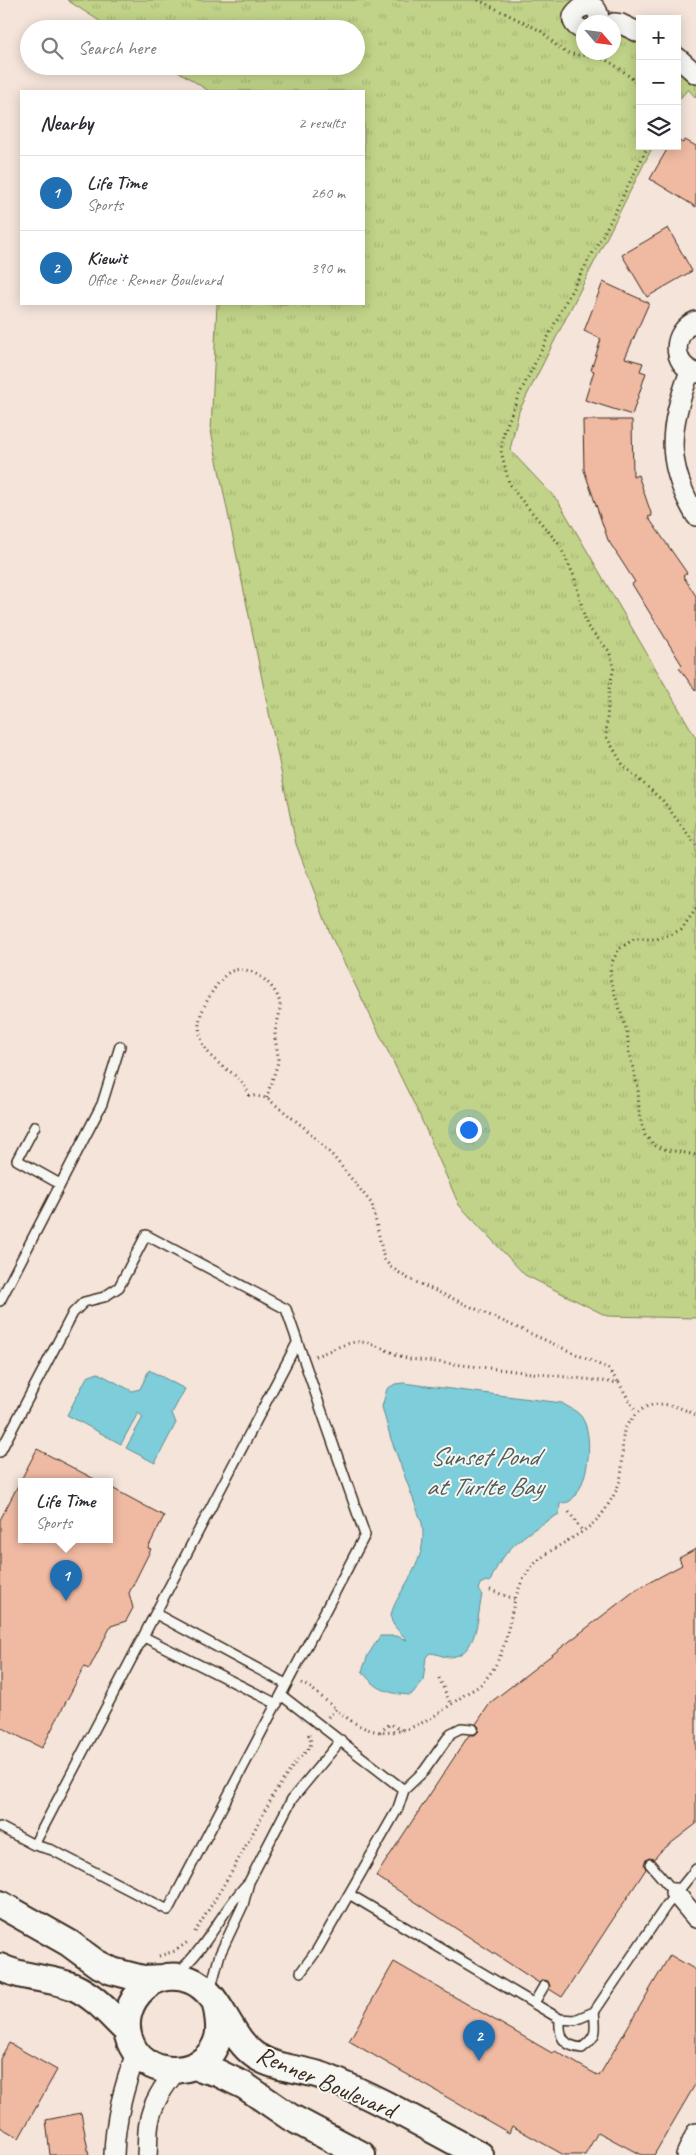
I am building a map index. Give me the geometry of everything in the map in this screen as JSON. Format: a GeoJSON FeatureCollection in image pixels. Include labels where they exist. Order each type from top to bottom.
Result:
{"type":"FeatureCollection","features":[{"type":"Feature","properties":{"kind":"main road"},"geometry":{"type":"LineString","coordinates":[[0,1904],[63,1939],[96,1963],[112,1971],[143,1979],[168,1977],[189,1980],[200,1986],[212,1999],[220,2024],[217,2040],[212,2050],[185,2068],[163,2070],[152,2066],[96,2000],[73,1987],[20,1975],[0,1966]]}},
{"type":"Feature","properties":{"kind":"main road"},"geometry":{"type":"LineString","coordinates":[[131,2042],[128,2012],[137,1994],[149,1984],[168,1977]]}},
{"type":"Feature","properties":{"kind":"main road","name":"Renner Boulevard"},"geometry":{"type":"LineString","coordinates":[[212,1999],[235,2035],[257,2057],[281,2067],[307,2071],[346,2086],[480,2155]]}},
{"type":"Feature","properties":{"kind":"main road","name":"Renner Boulevard"},"geometry":{"type":"LineString","coordinates":[[185,2068],[218,2073],[244,2086],[290,2118],[362,2155]]}},
{"type":"Feature","properties":{"kind":"street"},"geometry":{"type":"LineString","coordinates":[[589,2],[599,15]]}},
{"type":"Feature","properties":{"kind":"street"},"geometry":{"type":"LineString","coordinates":[[621,24],[636,31]]}},
{"type":"Feature","properties":{"kind":"street"},"geometry":{"type":"LineString","coordinates":[[680,60],[696,74]]}},
{"type":"Feature","properties":{"kind":"street"},"geometry":{"type":"LineString","coordinates":[[696,321],[683,329],[676,347],[683,365],[693,372],[679,400],[672,432],[675,463],[683,493],[696,516]]}},
{"type":"Feature","properties":{"kind":"street"},"geometry":{"type":"LineString","coordinates":[[676,1893],[696,1918]]}},
{"type":"Feature","properties":{"kind":"street"},"geometry":{"type":"LineString","coordinates":[[114,2155],[115,2129],[125,2086],[131,2042]]}},
{"type":"Feature","properties":{"kind":"street"},"geometry":{"type":"LineString","coordinates":[[147,2155],[149,2124],[156,2103],[163,2088],[185,2068]]}},
{"type":"Feature","properties":{"kind":"street"},"geometry":{"type":"LineString","coordinates":[[686,2155],[696,2133]]}},
{"type":"Feature","properties":{"kind":"lane"},"geometry":{"type":"LineString","coordinates":[[0,1301],[102,1104],[120,1046]]}},
{"type":"Feature","properties":{"kind":"lane"},"geometry":{"type":"LineString","coordinates":[[35,1126],[17,1160],[60,1184]]}},
{"type":"Feature","properties":{"kind":"lane"},"geometry":{"type":"LineString","coordinates":[[0,1452],[74,1313],[84,1302],[104,1297],[119,1287],[146,1235],[286,1309],[365,1536],[168,1910],[52,1850],[34,1845],[0,1827]]}},
{"type":"Feature","properties":{"kind":"lane"},"geometry":{"type":"LineString","coordinates":[[34,1845],[298,1343]]}},
{"type":"Feature","properties":{"kind":"lane"},"geometry":{"type":"LineString","coordinates":[[156,1614],[286,1684]]}},
{"type":"Feature","properties":{"kind":"lane"},"geometry":{"type":"LineString","coordinates":[[144,1637],[277,1704]]}},
{"type":"Feature","properties":{"kind":"lane"},"geometry":{"type":"LineString","coordinates":[[281,1694],[404,1790]]}},
{"type":"Feature","properties":{"kind":"lane"},"geometry":{"type":"LineString","coordinates":[[300,1972],[317,1950],[349,1894],[398,1808],[404,1790],[424,1771],[452,1734],[461,1728],[473,1729]]}},
{"type":"Feature","properties":{"kind":"lane"},"geometry":{"type":"LineString","coordinates":[[212,1999],[220,1954],[243,1904],[249,1882],[292,1799],[341,1740]]}},
{"type":"Feature","properties":{"kind":"lane"},"geometry":{"type":"LineString","coordinates":[[650,1864],[676,1893]]}},
{"type":"Feature","properties":{"kind":"lane"},"geometry":{"type":"LineString","coordinates":[[349,1894],[560,2019],[574,2020],[594,2012],[676,1893],[696,1869]]}},
{"type":"Feature","properties":{"kind":"lane"},"geometry":{"type":"LineString","coordinates":[[168,1977],[191,1962],[232,1900],[249,1882]]}},
{"type":"Feature","properties":{"kind":"lane"},"geometry":{"type":"LineString","coordinates":[[534,2003],[544,1986]]}},
{"type":"Feature","properties":{"kind":"lane"},"geometry":{"type":"LineString","coordinates":[[560,2019],[559,2030],[562,2041],[571,2046],[582,2048],[592,2041],[596,2030],[594,2012]]}},
{"type":"Feature","properties":{"kind":"path"},"geometry":{"type":"LineString","coordinates":[[478,0],[539,30],[567,53],[605,60],[636,82]]}},
{"type":"Feature","properties":{"kind":"path"},"geometry":{"type":"LineString","coordinates":[[646,150],[611,220],[568,297],[517,399],[503,435],[501,452],[510,483],[518,496],[559,544],[574,576],[587,626],[609,651],[614,667],[609,689],[606,736],[623,765],[663,801],[696,845]]}},
{"type":"Feature","properties":{"kind":"path"},"geometry":{"type":"LineString","coordinates":[[696,909],[681,930],[657,939],[634,939],[619,949],[612,962],[610,971],[611,983],[627,1031],[629,1053],[639,1096],[639,1114],[645,1135],[654,1146],[663,1150],[696,1155]]}},
{"type":"Feature","properties":{"kind":"path"},"geometry":{"type":"LineString","coordinates":[[267,1098],[268,1089],[277,1064],[275,1034],[281,1007],[278,994],[264,979],[251,972],[239,970],[229,972],[215,989],[200,1017],[199,1026],[202,1038],[212,1059],[244,1083],[249,1095],[267,1098],[312,1135],[333,1156],[368,1198],[374,1212],[378,1242],[384,1258],[398,1273],[608,1369],[619,1383],[636,1412]]}},
{"type":"Feature","properties":{"kind":"path"},"geometry":{"type":"LineString","coordinates":[[303,1359],[355,1342],[366,1343],[396,1356],[410,1359],[619,1383]]}},
{"type":"Feature","properties":{"kind":"path"},"geometry":{"type":"LineString","coordinates":[[298,1682],[311,1688],[359,1726],[380,1732],[402,1730],[451,1705],[483,1683],[496,1664],[506,1640],[519,1584],[532,1567],[547,1553],[590,1528],[606,1509],[620,1481],[624,1429],[636,1412],[656,1403],[678,1406],[696,1415]]}},
{"type":"Feature","properties":{"kind":"path"},"geometry":{"type":"LineString","coordinates":[[569,1512],[583,1532]]}},
{"type":"Feature","properties":{"kind":"path"},"geometry":{"type":"LineString","coordinates":[[490,1590],[514,1599]]}},
{"type":"Feature","properties":{"kind":"path"},"geometry":{"type":"LineString","coordinates":[[439,1678],[451,1705]]}},
{"type":"Feature","properties":{"kind":"path"},"geometry":{"type":"LineString","coordinates":[[329,1717],[336,1709]]}},
{"type":"Feature","properties":{"kind":"path"},"geometry":{"type":"LineString","coordinates":[[380,1732],[390,1724],[402,1730]]}},
{"type":"Feature","properties":{"kind":"green space"},"geometry":{"type":"Polygon","coordinates":[[[67,0],[599,0],[605,10],[621,15],[576,15],[576,60],[621,60],[621,15],[636,20],[636,150],[651,150],[519,411],[510,450],[558,501],[696,738],[696,1318],[607,1316],[525,1275],[459,1205],[419,1114],[332,938],[296,844],[211,431],[217,305],[365,305],[365,90],[207,90],[184,75],[365,75],[365,20],[98,20],[67,0]]]}},
{"type":"Feature","properties":{"kind":"green space"},"geometry":{"type":"Polygon","coordinates":[[[681,47],[696,60],[696,98],[688,89],[681,97],[681,47]]]}},
{"type":"Feature","properties":{"kind":"water"},"geometry":{"type":"Polygon","coordinates":[[[149,1370],[185,1389],[172,1413],[176,1423],[155,1463],[126,1448],[143,1417],[138,1413],[121,1444],[67,1415],[87,1377],[98,1373],[132,1391],[140,1389],[149,1370]]]}},
{"type":"Feature","properties":{"kind":"water","name":"Sunset Pond at Turlte Bay"},"geometry":{"type":"Polygon","coordinates":[[[403,1383],[562,1403],[579,1414],[584,1422],[589,1445],[586,1472],[577,1494],[569,1502],[560,1504],[559,1514],[527,1534],[509,1550],[495,1570],[490,1582],[486,1581],[480,1584],[478,1590],[482,1595],[477,1624],[471,1643],[459,1655],[446,1657],[430,1653],[426,1657],[423,1681],[411,1695],[389,1692],[377,1686],[362,1671],[368,1655],[380,1636],[396,1636],[407,1640],[393,1624],[391,1615],[395,1603],[421,1553],[422,1523],[391,1439],[382,1407],[387,1389],[395,1384],[403,1383]]]}},
{"type":"Feature","properties":{"kind":"building"},"geometry":{"type":"Polygon","coordinates":[[[685,140],[696,146],[696,207],[650,179],[667,150],[681,150],[681,142],[683,143],[685,140]]]}},
{"type":"Feature","properties":{"kind":"building"},"geometry":{"type":"Polygon","coordinates":[[[668,228],[692,271],[647,297],[622,255],[668,228]]]}},
{"type":"Feature","properties":{"kind":"building"},"geometry":{"type":"Polygon","coordinates":[[[603,282],[649,303],[625,358],[643,363],[640,371],[646,373],[632,415],[585,400],[594,371],[591,370],[601,339],[584,331],[603,282]]]}},
{"type":"Feature","properties":{"kind":"building"},"geometry":{"type":"Polygon","coordinates":[[[583,420],[632,420],[633,477],[638,475],[652,516],[648,517],[687,573],[683,576],[696,596],[696,691],[679,668],[682,665],[632,584],[635,582],[608,540],[584,470],[583,420]]]}},
{"type":"Feature","properties":{"kind":"building"},"geometry":{"type":"Polygon","coordinates":[[[37,1449],[92,1478],[22,1478],[37,1449]]]}},
{"type":"Feature","properties":{"kind":"building"},"geometry":{"type":"Polygon","coordinates":[[[18,1485],[18,1543],[113,1543],[113,1489],[164,1516],[148,1548],[151,1549],[129,1593],[133,1608],[126,1621],[111,1626],[89,1669],[84,1667],[42,1748],[0,1727],[0,1520],[18,1485]]]}},
{"type":"Feature","properties":{"kind":"building"},"geometry":{"type":"Polygon","coordinates":[[[696,1549],[696,1824],[661,1851],[654,1859],[649,1858],[646,1860],[644,1865],[646,1869],[562,1997],[549,1989],[548,1981],[544,1980],[539,1983],[376,1876],[469,1735],[475,1735],[478,1732],[479,1727],[476,1724],[491,1702],[637,1589],[682,1565],[679,1558],[696,1549]]]}},
{"type":"Feature","properties":{"kind":"building"},"geometry":{"type":"Polygon","coordinates":[[[670,1955],[696,1970],[696,2083],[654,2155],[641,2155],[598,2132],[585,2155],[564,2155],[512,2126],[509,2133],[349,2041],[394,1962],[552,2053],[555,2051],[599,2076],[670,1955]]]}},
{"type":"Feature","properties":{"kind":"building"},"geometry":{"type":"Polygon","coordinates":[[[9,2043],[57,2070],[19,2138],[0,2127],[0,2059],[9,2043]]]}},
{"type":"Feature","properties":{"kind":"building"},"geometry":{"type":"Polygon","coordinates":[[[81,2113],[89,2155],[50,2155],[46,2120],[81,2113]]]}},
{"type":"Feature","properties":{"kind":"place","name":"Life Time"},"geometry":{"type":"Point","coordinates":[66,1601]}},
{"type":"Feature","properties":{"kind":"place","name":"Kiewit"},"geometry":{"type":"Point","coordinates":[479,2061]}}]}
